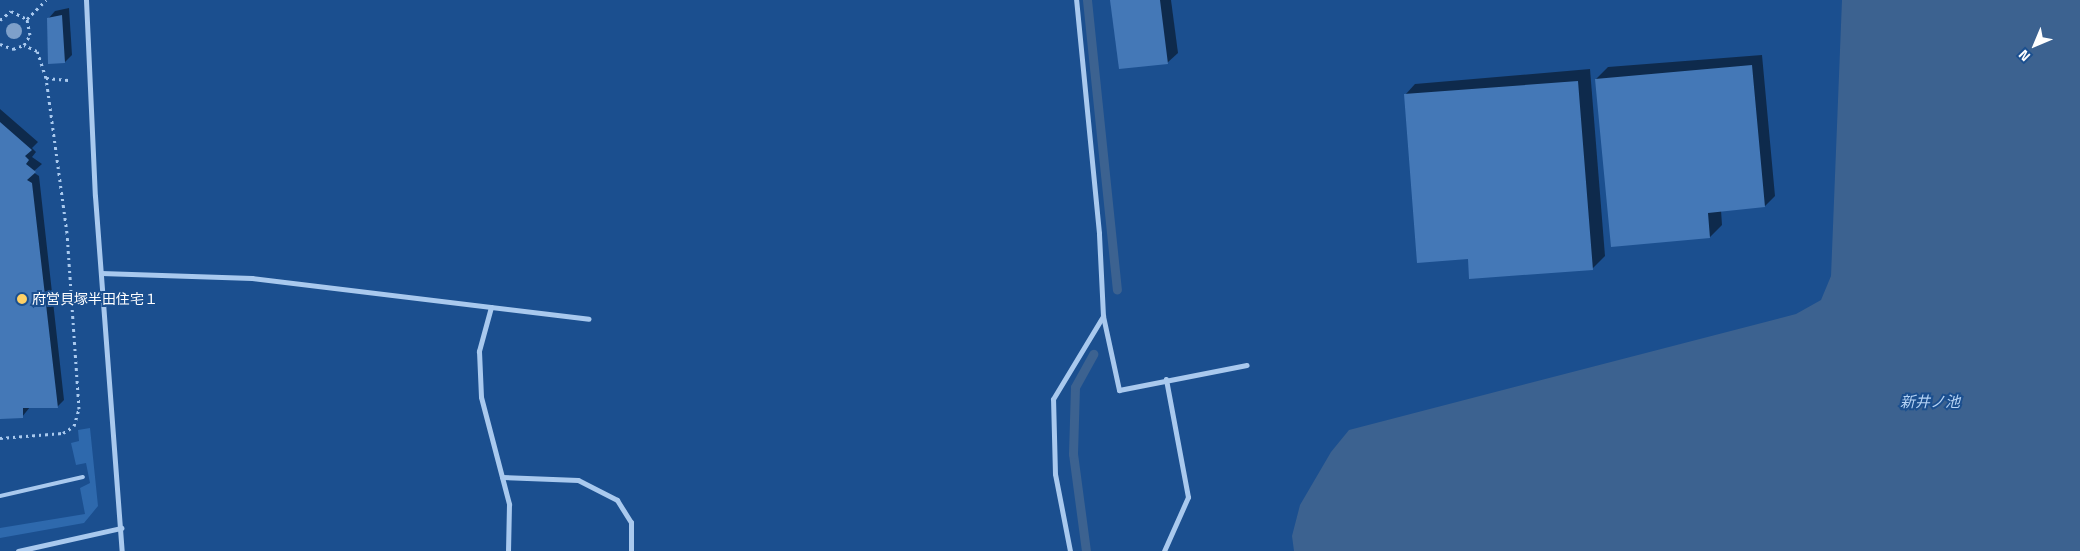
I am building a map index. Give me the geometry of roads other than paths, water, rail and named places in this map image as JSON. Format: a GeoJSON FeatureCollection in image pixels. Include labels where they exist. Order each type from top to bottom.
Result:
{"type":"FeatureCollection","features":[{"type":"Feature","properties":{"kind":"street"},"geometry":{"type":"LineString","coordinates":[[86,0],[101,273],[122,551]]}},
{"type":"Feature","properties":{"kind":"street"},"geometry":{"type":"LineString","coordinates":[[1076,0],[1099,233],[1103,316],[1119,390],[1166,379],[1246,365]]}},
{"type":"Feature","properties":{"kind":"street"},"geometry":{"type":"LineString","coordinates":[[101,273],[252,278],[589,318]]}},
{"type":"Feature","properties":{"kind":"street"},"geometry":{"type":"LineString","coordinates":[[491,306],[479,352],[481,397],[509,504],[508,551]]}},
{"type":"Feature","properties":{"kind":"street"},"geometry":{"type":"LineString","coordinates":[[1070,551],[1055,474],[1053,399],[1103,316]]}},
{"type":"Feature","properties":{"kind":"street"},"geometry":{"type":"LineString","coordinates":[[1164,551],[1188,497],[1166,379]]}},
{"type":"Feature","properties":{"kind":"street"},"geometry":{"type":"LineString","coordinates":[[502,477],[578,480],[616,500],[631,522],[631,551]]}},
{"type":"Feature","properties":{"kind":"street"},"geometry":{"type":"LineString","coordinates":[[18,551],[121,528]]}},
{"type":"Feature","properties":{"kind":"lane"},"geometry":{"type":"LineString","coordinates":[[0,496],[83,477]]}},
{"type":"Feature","properties":{"kind":"water","name":"新井ノ池"},"geometry":{"type":"Polygon","coordinates":[[[1842,0],[2080,0],[2080,551],[1294,551],[1292,536],[1300,505],[1331,452],[1349,430],[1796,314],[1821,300],[1831,276],[1842,0]]]}},
{"type":"Feature","properties":{"kind":"waterway"},"geometry":{"type":"LineString","coordinates":[[1087,0],[1117,289]]}},
{"type":"Feature","properties":{"kind":"waterway"},"geometry":{"type":"LineString","coordinates":[[1086,551],[1073,454],[1075,387],[1093,354]]}},
{"type":"Feature","properties":{"kind":"place","name":"府営貝塚半田住宅１"},"geometry":{"type":"Point","coordinates":[22,299]}}]}
